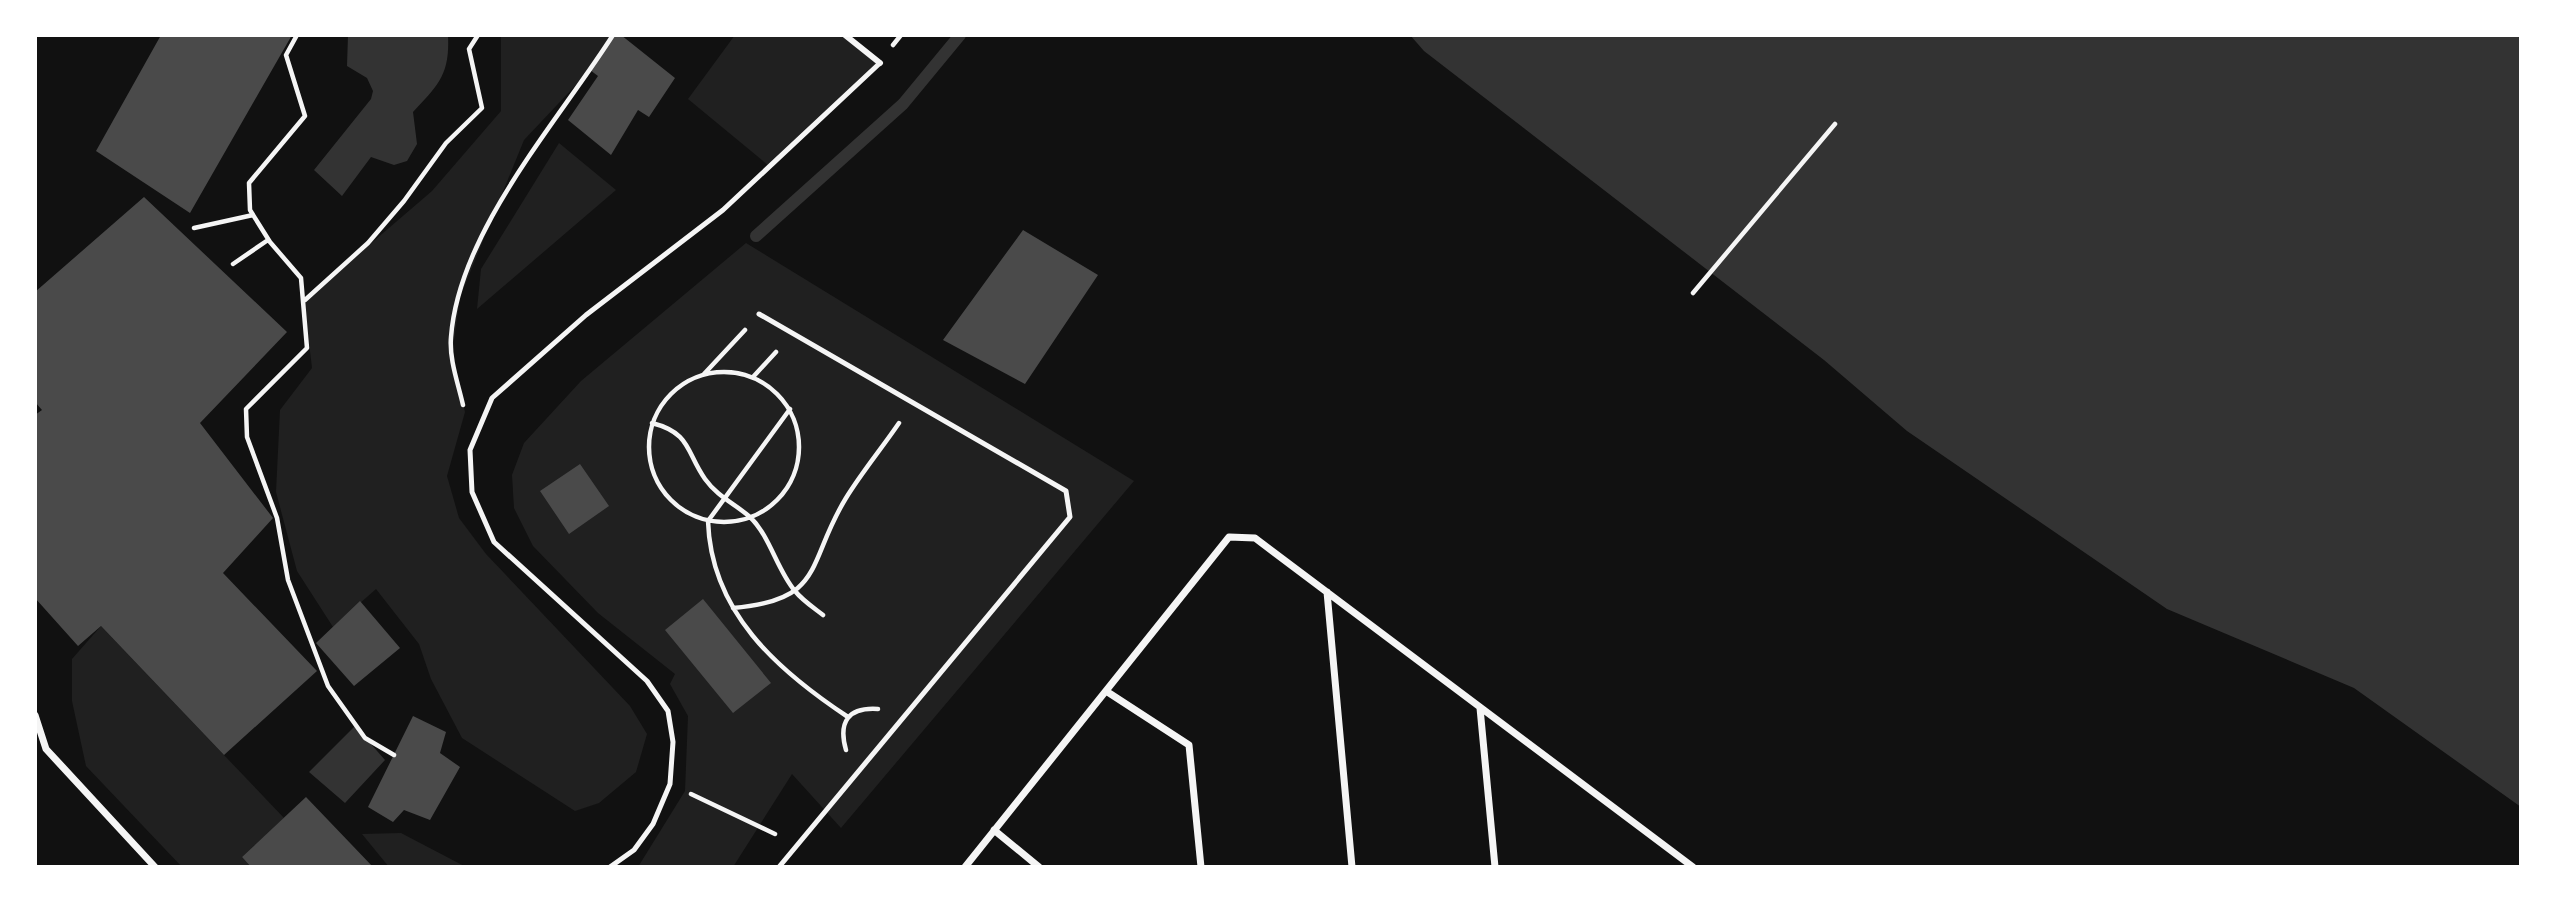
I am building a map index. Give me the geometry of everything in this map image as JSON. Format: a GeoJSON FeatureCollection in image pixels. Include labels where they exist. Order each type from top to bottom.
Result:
{"type":"FeatureCollection","features":[{"type":"Feature","properties":{"kind":"street"},"geometry":{"type":"LineString","coordinates":[[845,35],[880,63]]}},
{"type":"Feature","properties":{"kind":"street"},"geometry":{"type":"LineString","coordinates":[[965,867],[1228,537],[1255,538],[1693,867]]}},
{"type":"Feature","properties":{"kind":"street"},"geometry":{"type":"LineString","coordinates":[[1327,592],[1352,867]]}},
{"type":"Feature","properties":{"kind":"street"},"geometry":{"type":"LineString","coordinates":[[1106,691],[1189,746],[1201,867]]}},
{"type":"Feature","properties":{"kind":"street"},"geometry":{"type":"LineString","coordinates":[[1480,708],[1495,867]]}},
{"type":"Feature","properties":{"kind":"street"},"geometry":{"type":"LineString","coordinates":[[35,715],[46,749],[155,867]]}},
{"type":"Feature","properties":{"kind":"street"},"geometry":{"type":"LineString","coordinates":[[994,831],[1039,867]]}},
{"type":"Feature","properties":{"kind":"lane"},"geometry":{"type":"LineString","coordinates":[[610,867],[634,850],[653,824],[670,785],[673,742],[667,711],[647,681],[494,542],[472,492],[470,450],[492,398],[586,315],[723,210],[880,63]]}},
{"type":"Feature","properties":{"kind":"lane"},"geometry":{"type":"LineString","coordinates":[[759,314],[1066,491],[1070,517],[779,867]]}},
{"type":"Feature","properties":{"kind":"path"},"geometry":{"type":"LineString","coordinates":[[297,35],[286,55],[305,116],[249,183],[250,210],[268,240],[301,278],[307,348],[246,409],[247,437],[276,518],[288,580],[328,686],[365,738],[394,755]]}},
{"type":"Feature","properties":{"kind":"path"},"geometry":{"type":"LineString","coordinates":[[304,301],[368,243],[404,201],[446,143],[482,108],[469,49],[478,35]]}},
{"type":"Feature","properties":{"kind":"path"},"geometry":{"type":"LineString","coordinates":[[470,450],[451,336],[466,267],[494,211],[613,35]]}},
{"type":"Feature","properties":{"kind":"path"},"geometry":{"type":"LineString","coordinates":[[1693,293],[1835,124]]}},
{"type":"Feature","properties":{"kind":"path"},"geometry":{"type":"LineString","coordinates":[[194,228],[253,215]]}},
{"type":"Feature","properties":{"kind":"path"},"geometry":{"type":"LineString","coordinates":[[233,264],[268,240]]}},
{"type":"Feature","properties":{"kind":"path"},"geometry":{"type":"LineString","coordinates":[[704,374],[729,372],[753,377],[774,390],[790,409],[799,434],[800,460],[790,485],[774,505],[751,518],[729,523],[708,521],[684,512],[665,495],[652,474],[648,449],[652,423],[664,402],[682,385],[704,374],[759,314]]}},
{"type":"Feature","properties":{"kind":"path"},"geometry":{"type":"LineString","coordinates":[[753,377],[793,332]]}},
{"type":"Feature","properties":{"kind":"path"},"geometry":{"type":"LineString","coordinates":[[733,608],[780,601],[806,583],[845,499],[914,402]]}},
{"type":"Feature","properties":{"kind":"path"},"geometry":{"type":"LineString","coordinates":[[790,409],[708,521],[708,543],[720,586],[765,653],[803,688],[848,717]]}},
{"type":"Feature","properties":{"kind":"path"},"geometry":{"type":"LineString","coordinates":[[652,423],[667,427],[683,440],[695,455],[704,478],[723,498],[751,518],[794,591],[823,615]]}},
{"type":"Feature","properties":{"kind":"path"},"geometry":{"type":"LineString","coordinates":[[670,785],[780,837]]}},
{"type":"Feature","properties":{"kind":"shaded area"},"geometry":{"type":"Polygon","coordinates":[[[348,35],[448,35],[448,49],[441,78],[413,112],[417,144],[407,161],[394,165],[371,157],[342,196],[314,170],[371,99],[373,91],[367,78],[347,66],[348,35]]]}},
{"type":"Feature","properties":{"kind":"shaded area"},"geometry":{"type":"Polygon","coordinates":[[[501,35],[615,35],[590,70],[524,140],[460,297],[452,355],[465,412],[447,476],[459,518],[486,554],[630,706],[647,734],[636,772],[599,803],[575,811],[462,738],[431,679],[419,644],[376,589],[333,627],[297,571],[276,492],[280,410],[312,368],[304,301],[432,191],[501,111],[501,35]]]}},
{"type":"Feature","properties":{"kind":"shaded area"},"geometry":{"type":"Polygon","coordinates":[[[735,35],[845,35],[880,63],[769,166],[688,99],[735,35]]]}},
{"type":"Feature","properties":{"kind":"shaded area"},"geometry":{"type":"Polygon","coordinates":[[[1410,35],[2521,35],[2521,807],[2354,688],[2167,609],[1907,431],[1824,360],[1424,51],[1410,35]]]}},
{"type":"Feature","properties":{"kind":"shaded area"},"geometry":{"type":"Polygon","coordinates":[[[559,143],[616,190],[477,309],[481,269],[559,143]]]}},
{"type":"Feature","properties":{"kind":"shaded area"},"geometry":{"type":"Polygon","coordinates":[[[746,243],[1134,481],[841,828],[792,774],[733,867],[638,867],[685,791],[688,716],[670,684],[675,674],[598,613],[533,546],[514,508],[512,475],[524,443],[581,381],[746,243]]]}},
{"type":"Feature","properties":{"kind":"shaded area"},"geometry":{"type":"Polygon","coordinates":[[[101,626],[284,818],[242,857],[251,867],[182,867],[86,766],[72,701],[72,659],[101,626]]]}},
{"type":"Feature","properties":{"kind":"shaded area"},"geometry":{"type":"Polygon","coordinates":[[[355,726],[385,760],[345,803],[309,772],[355,726]]]}},
{"type":"Feature","properties":{"kind":"shaded area"},"geometry":{"type":"Polygon","coordinates":[[[401,833],[466,867],[389,867],[362,834],[401,833]]]}},
{"type":"Feature","properties":{"kind":"building"},"geometry":{"type":"Polygon","coordinates":[[[161,35],[292,35],[190,213],[96,151],[161,35]]]}},
{"type":"Feature","properties":{"kind":"building"},"geometry":{"type":"Polygon","coordinates":[[[615,35],[621,35],[675,78],[649,117],[638,110],[611,155],[568,120],[598,76],[590,70],[615,35]]]}},
{"type":"Feature","properties":{"kind":"building"},"geometry":{"type":"Polygon","coordinates":[[[144,197],[287,332],[200,423],[273,518],[223,573],[317,671],[224,755],[101,626],[78,646],[35,598],[35,415],[42,410],[35,402],[35,292],[144,197]]]}},
{"type":"Feature","properties":{"kind":"building"},"geometry":{"type":"Polygon","coordinates":[[[1023,230],[1098,275],[1025,384],[943,340],[1023,230]]]}},
{"type":"Feature","properties":{"kind":"building"},"geometry":{"type":"Polygon","coordinates":[[[580,464],[609,506],[569,534],[540,491],[580,464]]]}},
{"type":"Feature","properties":{"kind":"building"},"geometry":{"type":"Polygon","coordinates":[[[703,599],[771,683],[733,713],[665,630],[703,599]]]}},
{"type":"Feature","properties":{"kind":"building"},"geometry":{"type":"Polygon","coordinates":[[[360,601],[400,648],[354,686],[316,643],[360,601]]]}},
{"type":"Feature","properties":{"kind":"building"},"geometry":{"type":"Polygon","coordinates":[[[413,716],[446,732],[440,753],[460,767],[430,820],[404,810],[393,822],[368,807],[413,716]]]}},
{"type":"Feature","properties":{"kind":"building"},"geometry":{"type":"Polygon","coordinates":[[[306,797],[373,867],[251,867],[242,857],[306,797]]]}},
{"type":"Feature","properties":{"kind":"waterway"},"geometry":{"type":"LineString","coordinates":[[756,236],[903,104],[960,35]]}}]}
